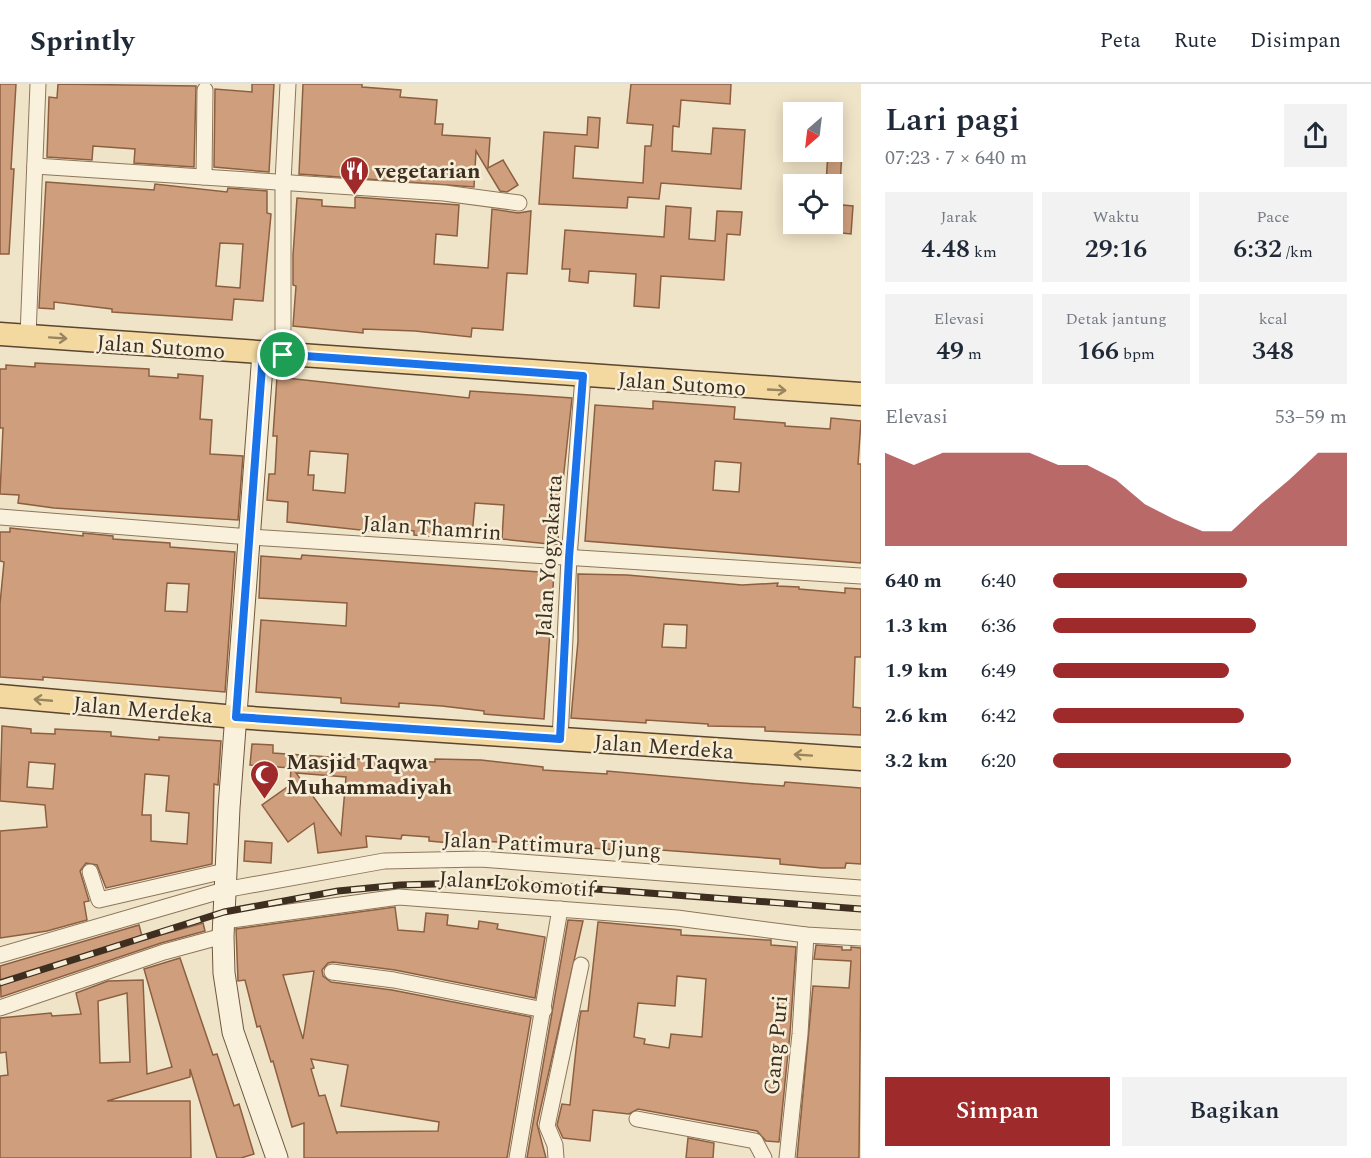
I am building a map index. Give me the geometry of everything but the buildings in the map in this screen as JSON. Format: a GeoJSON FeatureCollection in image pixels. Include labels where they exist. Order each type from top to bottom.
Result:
{"type":"FeatureCollection","features":[{"type":"Feature","properties":{"kind":"main road","name":"Jalan Sutomo"},"geometry":{"type":"LineString","coordinates":[[0,334],[861,394]]}},
{"type":"Feature","properties":{"kind":"main road","name":"Jalan Merdeka"},"geometry":{"type":"LineString","coordinates":[[0,696],[236,717],[861,759]]}},
{"type":"Feature","properties":{"kind":"street"},"geometry":{"type":"LineString","coordinates":[[28,336],[38,84]]}},
{"type":"Feature","properties":{"kind":"street"},"geometry":{"type":"LineString","coordinates":[[277,1158],[233,1032],[224,973],[224,929],[225,880],[250,537],[273,354],[288,84]]}},
{"type":"Feature","properties":{"kind":"street"},"geometry":{"type":"LineString","coordinates":[[204,177],[205,90]]}},
{"type":"Feature","properties":{"kind":"street"},"geometry":{"type":"LineString","coordinates":[[35,166],[444,193],[519,203]]}},
{"type":"Feature","properties":{"kind":"street","name":"Jalan Yogyakarta"},"geometry":{"type":"LineString","coordinates":[[560,739],[569,558],[583,376]]}},
{"type":"Feature","properties":{"kind":"street","name":"Jalan Thamrin"},"geometry":{"type":"LineString","coordinates":[[0,518],[250,537],[861,576]]}},
{"type":"Feature","properties":{"kind":"street","name":"Jalan Pattimura Ujung"},"geometry":{"type":"LineString","coordinates":[[0,955],[225,880],[384,861],[480,859],[861,888]]}},
{"type":"Feature","properties":{"kind":"street"},"geometry":{"type":"LineString","coordinates":[[90,872],[99,900],[225,880]]}},
{"type":"Feature","properties":{"kind":"street","name":"Jalan Lokomotif"},"geometry":{"type":"LineString","coordinates":[[0,1008],[224,929],[399,897],[677,918],[806,935],[861,938]]}},
{"type":"Feature","properties":{"kind":"street"},"geometry":{"type":"LineString","coordinates":[[517,1158],[560,909]]}},
{"type":"Feature","properties":{"kind":"street","name":"Gang Puri"},"geometry":{"type":"LineString","coordinates":[[787,1158],[800,1034],[806,935]]}},
{"type":"Feature","properties":{"kind":"street"},"geometry":{"type":"LineString","coordinates":[[556,1158],[555,1145],[547,1126],[581,965]]}},
{"type":"Feature","properties":{"kind":"street"},"geometry":{"type":"LineString","coordinates":[[332,972],[394,980],[544,1010]]}},
{"type":"Feature","properties":{"kind":"street"},"geometry":{"type":"LineString","coordinates":[[637,1119],[755,1141],[764,1158]]}},
{"type":"Feature","properties":{"kind":"railway"},"geometry":{"type":"LineString","coordinates":[[0,983],[224,912],[338,891],[400,885],[503,882],[861,909]]}},
{"type":"Feature","properties":{"kind":"place","name":"vegetarian"},"geometry":{"type":"Point","coordinates":[354,196]}},
{"type":"Feature","properties":{"kind":"place","name":"Masjid Taqwa Muhammadiyah"},"geometry":{"type":"Point","coordinates":[265,800]}},
{"type":"Feature","properties":{"kind":"route"},"geometry":{"type":"LineString","coordinates":[[263,353],[283,355],[583,376],[569,558],[560,739],[236,717],[263,353]]}}]}
